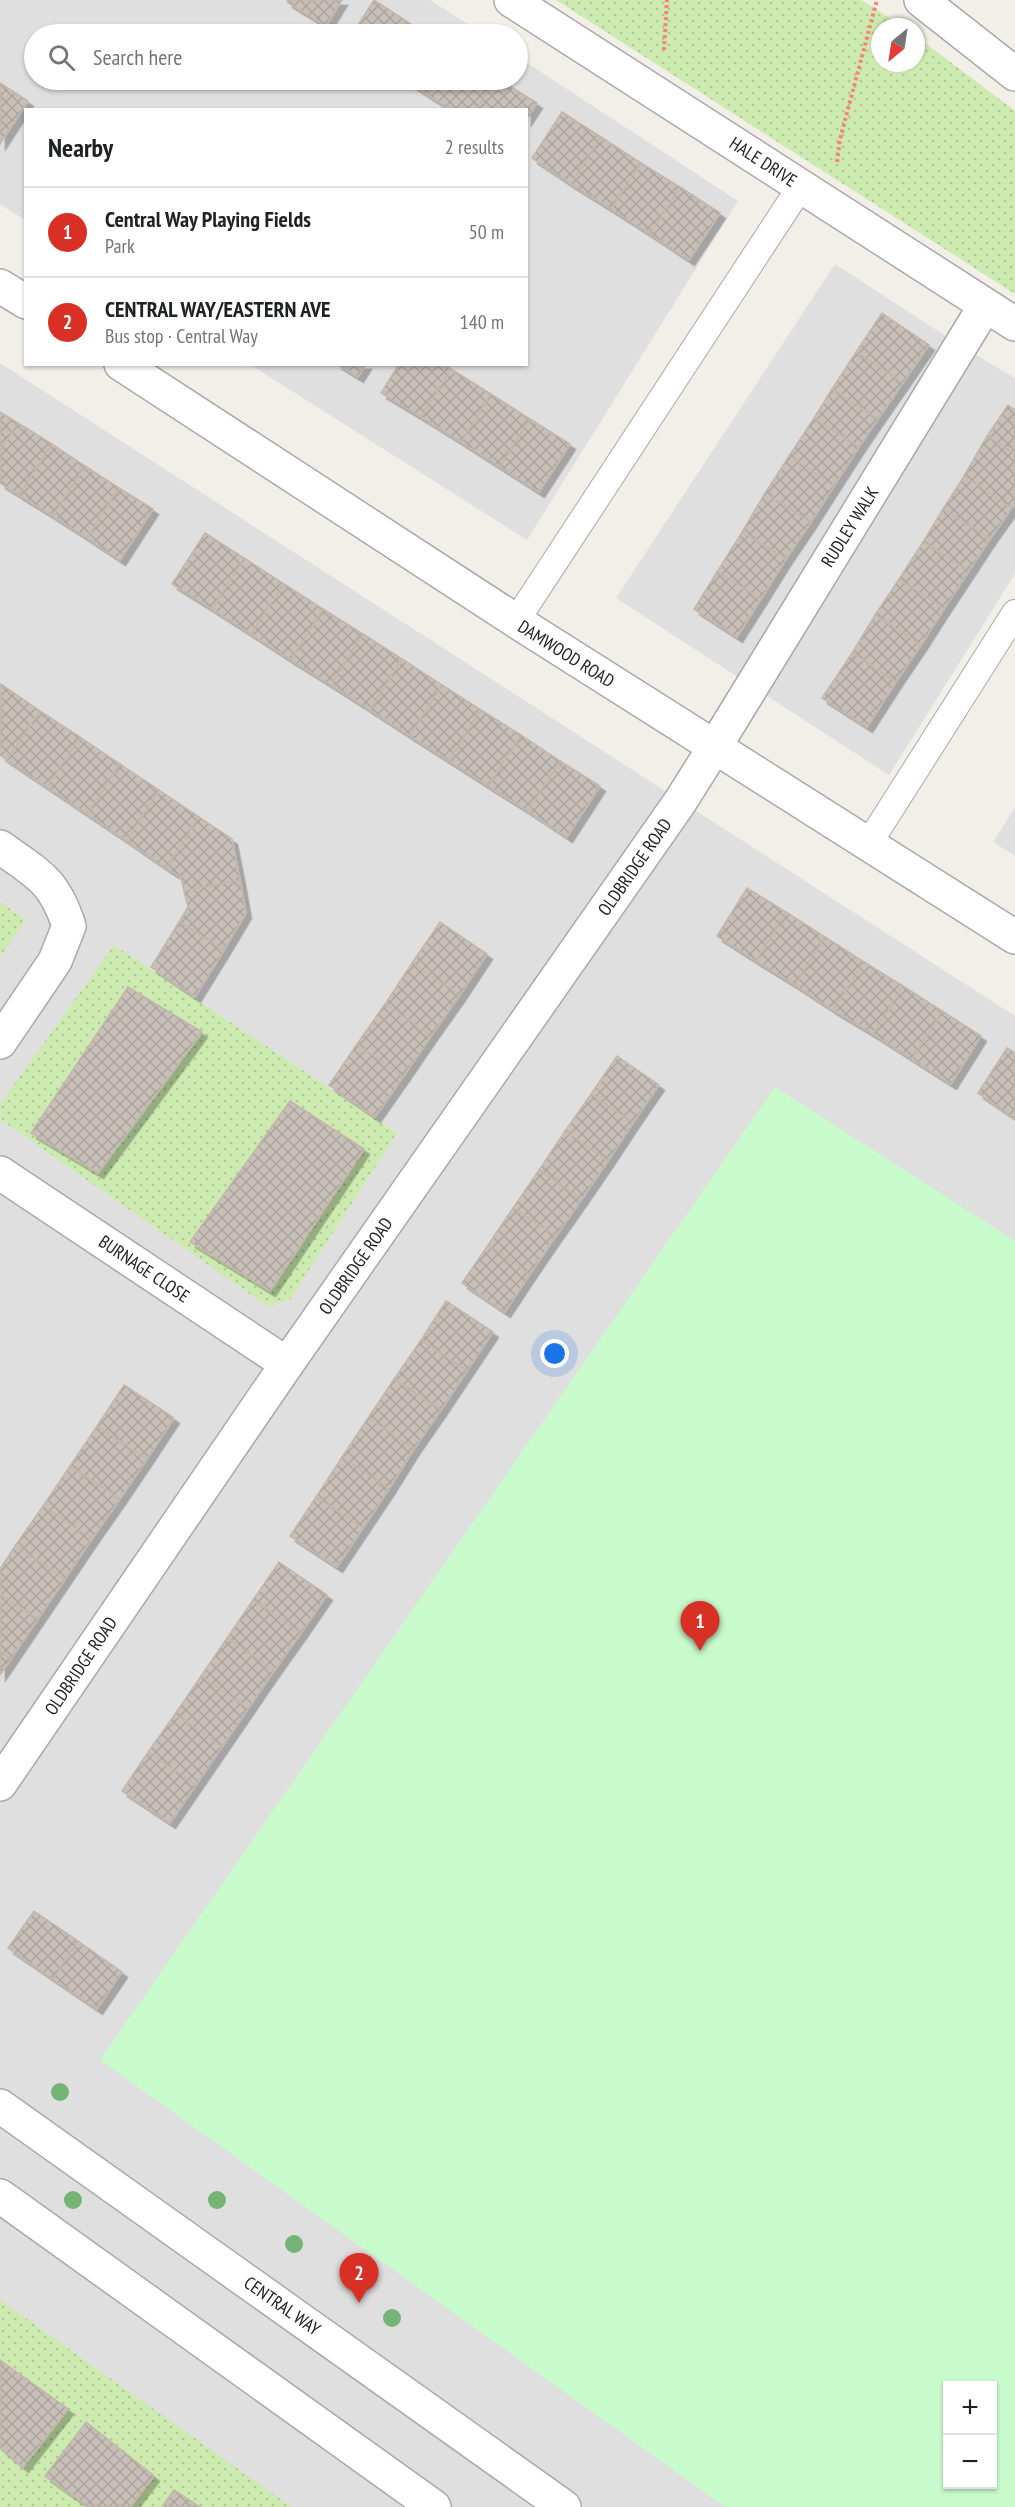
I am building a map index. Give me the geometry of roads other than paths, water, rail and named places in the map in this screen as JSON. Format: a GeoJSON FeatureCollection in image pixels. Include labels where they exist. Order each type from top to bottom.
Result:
{"type":"FeatureCollection","features":[{"type":"Feature","properties":{"kind":"street","name":"HALE DRIVE"},"geometry":{"type":"LineString","coordinates":[[511,0],[1015,324]]}},
{"type":"Feature","properties":{"kind":"street"},"geometry":{"type":"LineString","coordinates":[[921,0],[1015,74]]}},
{"type":"Feature","properties":{"kind":"street"},"geometry":{"type":"LineString","coordinates":[[0,286],[24,301]]}},
{"type":"Feature","properties":{"kind":"street","name":"RUDLEY WALK"},"geometry":{"type":"LineString","coordinates":[[714,748],[985,306]]}},
{"type":"Feature","properties":{"kind":"street","name":"DAMWOOD ROAD"},"geometry":{"type":"LineString","coordinates":[[124,366],[714,748],[869,843],[1015,937]]}},
{"type":"Feature","properties":{"kind":"street","name":"OLDBRIDGE ROAD"},"geometry":{"type":"LineString","coordinates":[[0,1784],[287,1364],[680,802],[714,748]]}},
{"type":"Feature","properties":{"kind":"street"},"geometry":{"type":"LineString","coordinates":[[0,847],[42,876],[60,899],[69,926],[55,961],[0,1042]]}},
{"type":"Feature","properties":{"kind":"street","name":"BURNAGE CLOSE"},"geometry":{"type":"LineString","coordinates":[[0,1173],[287,1364]]}},
{"type":"Feature","properties":{"kind":"street","name":"CENTRAL WAY"},"geometry":{"type":"LineString","coordinates":[[0,2106],[564,2507]]}},
{"type":"Feature","properties":{"kind":"street"},"geometry":{"type":"LineString","coordinates":[[0,2196],[434,2507]]}},
{"type":"Feature","properties":{"kind":"lane"},"geometry":{"type":"LineString","coordinates":[[516,621],[801,186]]}},
{"type":"Feature","properties":{"kind":"lane"},"geometry":{"type":"LineString","coordinates":[[869,843],[1015,613]]}},
{"type":"Feature","properties":{"kind":"place","name":"Central Way Playing Fields"},"geometry":{"type":"Point","coordinates":[700,1651]}},
{"type":"Feature","properties":{"kind":"place","name":"CENTRAL WAY/EASTERN AVE"},"geometry":{"type":"Point","coordinates":[359,2303]}}]}
